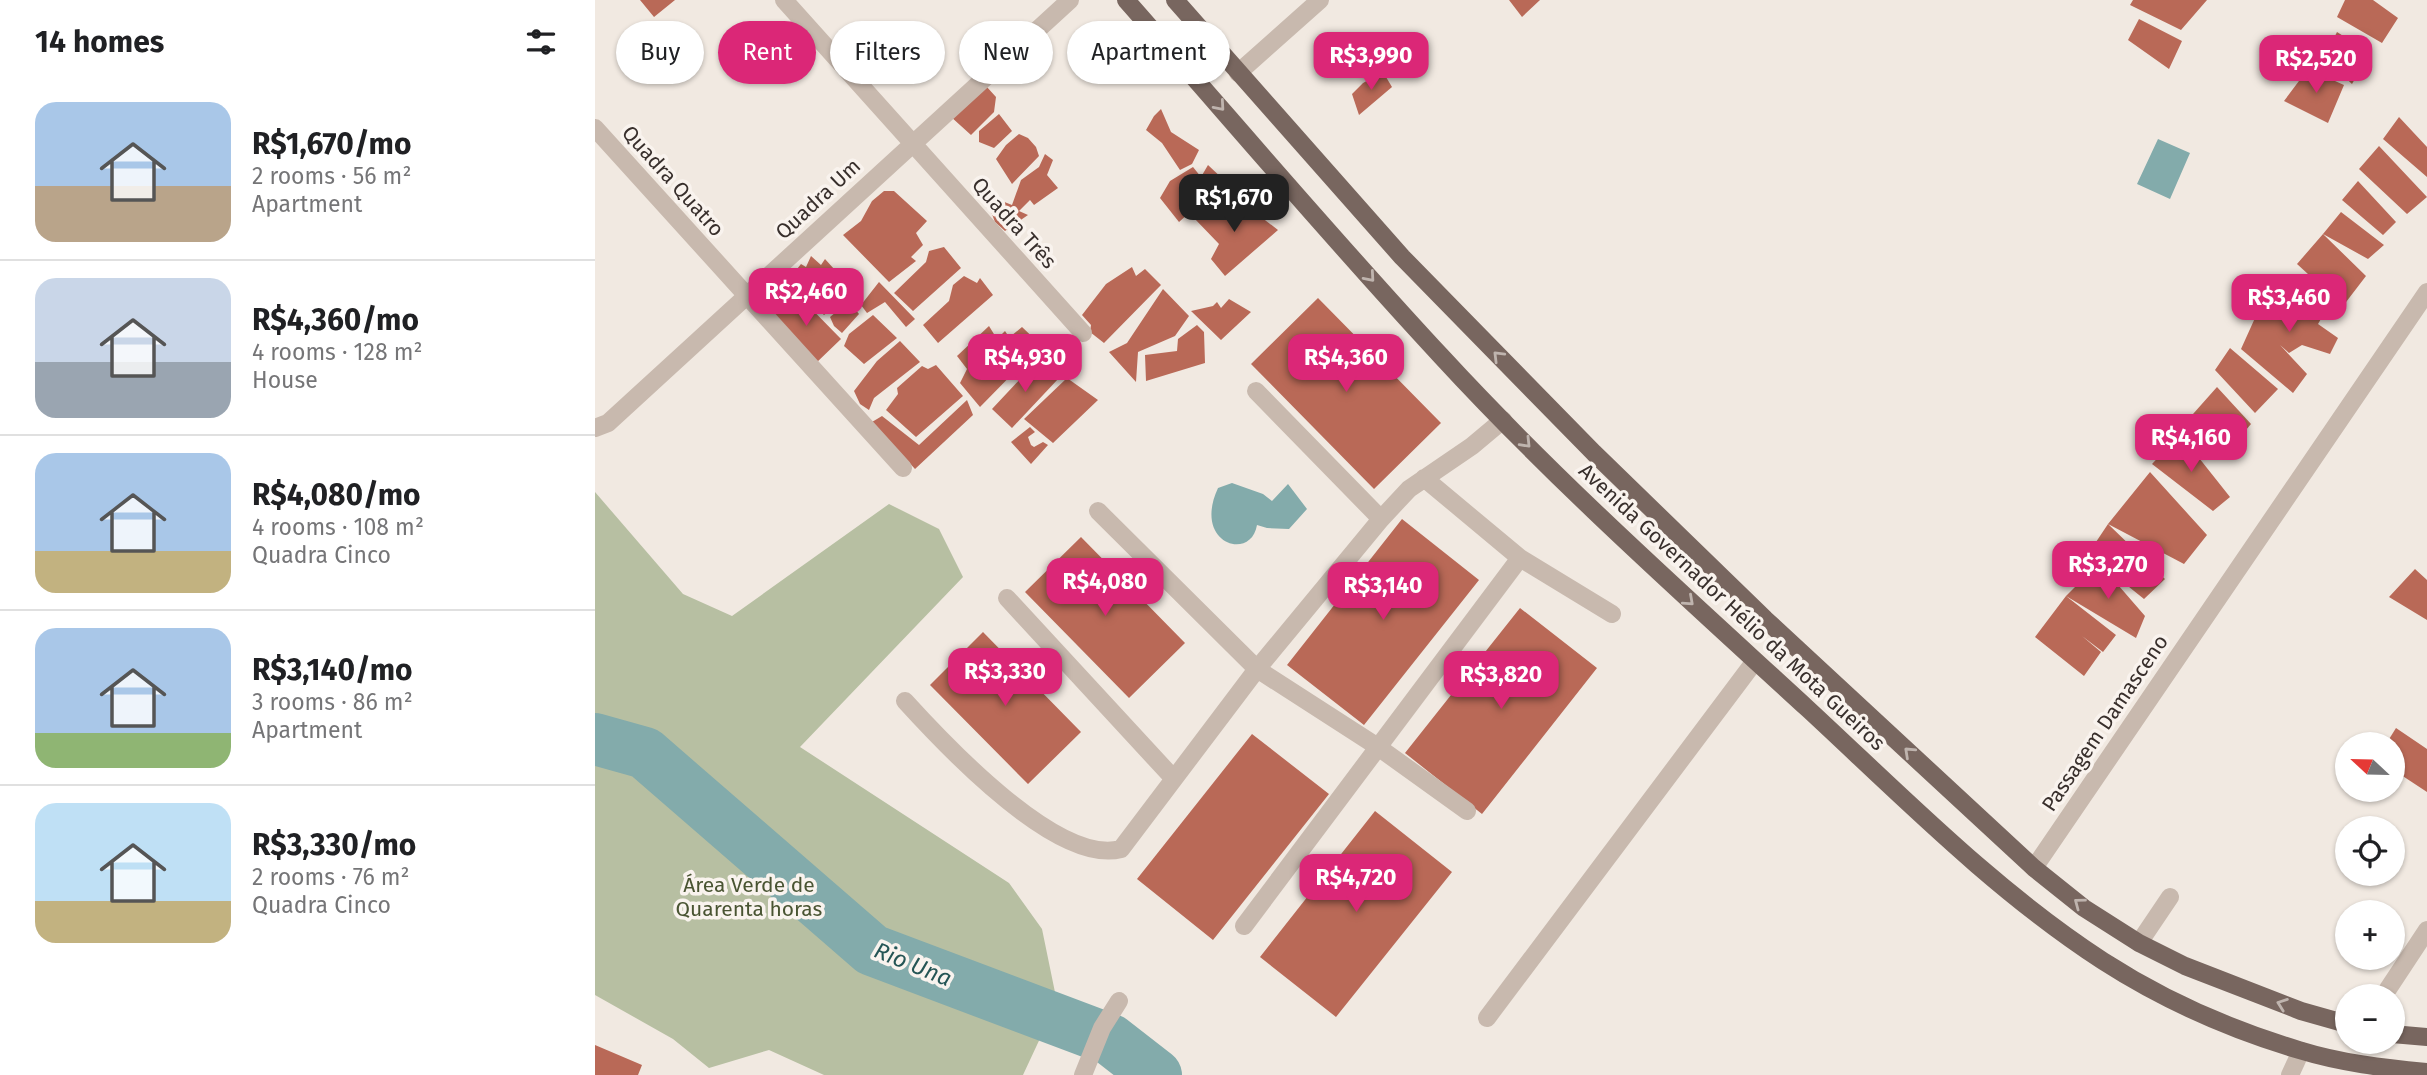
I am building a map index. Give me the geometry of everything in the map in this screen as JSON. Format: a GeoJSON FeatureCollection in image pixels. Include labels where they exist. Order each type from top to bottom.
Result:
{"type":"FeatureCollection","features":[{"type":"Feature","properties":{"kind":"main road","name":"Avenida Governador Hélio da Mota Gueiros"},"geometry":{"type":"LineString","coordinates":[[1126,0],[1441,356],[1503,420],[1623,540],[2012,896],[2105,962],[2171,999],[2301,1051],[2369,1066],[2427,1072]]}},
{"type":"Feature","properties":{"kind":"main road","name":"Avenida Governador Hélio da Mota Gueiros"},"geometry":{"type":"LineString","coordinates":[[1175,0],[1402,257],[1594,453],[1765,619],[2034,868],[2084,908],[2139,943],[2237,988],[2335,1020]]}},
{"type":"Feature","properties":{"kind":"main road"},"geometry":{"type":"LineString","coordinates":[[2405,1035],[2427,1037]]}},
{"type":"Feature","properties":{"kind":"street","name":"Quadra Três"},"geometry":{"type":"LineString","coordinates":[[783,0],[1083,333]]}},
{"type":"Feature","properties":{"kind":"street","name":"Quadra Um"},"geometry":{"type":"LineString","coordinates":[[595,428],[608,423],[1070,0]]}},
{"type":"Feature","properties":{"kind":"street"},"geometry":{"type":"LineString","coordinates":[[1238,73],[1300,6],[1320,0]]}},
{"type":"Feature","properties":{"kind":"street","name":"Quadra Quatro"},"geometry":{"type":"LineString","coordinates":[[595,128],[745,297],[903,468]]}},
{"type":"Feature","properties":{"kind":"street","name":"Passagem Damasceno"},"geometry":{"type":"LineString","coordinates":[[2034,868],[2427,292]]}},
{"type":"Feature","properties":{"kind":"street"},"geometry":{"type":"LineString","coordinates":[[1256,391],[1381,519]]}},
{"type":"Feature","properties":{"kind":"street"},"geometry":{"type":"LineString","coordinates":[[905,701],[958,759],[1017,808],[1092,851],[1121,849],[1257,669],[1381,519],[1409,489],[1472,446],[1503,420]]}},
{"type":"Feature","properties":{"kind":"street"},"geometry":{"type":"LineString","coordinates":[[1424,478],[1520,558],[1612,614]]}},
{"type":"Feature","properties":{"kind":"street"},"geometry":{"type":"LineString","coordinates":[[1098,511],[1257,669],[1378,747],[1467,811]]}},
{"type":"Feature","properties":{"kind":"street"},"geometry":{"type":"LineString","coordinates":[[1244,926],[1520,558]]}},
{"type":"Feature","properties":{"kind":"street"},"geometry":{"type":"LineString","coordinates":[[1007,598],[1174,779]]}},
{"type":"Feature","properties":{"kind":"street"},"geometry":{"type":"LineString","coordinates":[[1487,1018],[1755,661]]}},
{"type":"Feature","properties":{"kind":"street"},"geometry":{"type":"LineString","coordinates":[[2139,943],[2170,897]]}},
{"type":"Feature","properties":{"kind":"street"},"geometry":{"type":"LineString","coordinates":[[2391,984],[2427,930]]}},
{"type":"Feature","properties":{"kind":"street"},"geometry":{"type":"LineString","coordinates":[[1083,1075],[1103,1028],[1119,1001]]}},
{"type":"Feature","properties":{"kind":"street"},"geometry":{"type":"LineString","coordinates":[[2290,1075],[2301,1051]]}},
{"type":"Feature","properties":{"kind":"green space","name":"Área Verde de Quarenta horas"},"geometry":{"type":"Polygon","coordinates":[[[595,492],[683,594],[732,616],[889,504],[939,529],[963,577],[800,747],[1009,883],[1042,929],[1057,1002],[1023,1075],[824,1075],[769,1050],[709,1068],[673,1039],[595,995],[595,492]]]}},
{"type":"Feature","properties":{"kind":"water"},"geometry":{"type":"Polygon","coordinates":[[[2158,139],[2190,153],[2170,199],[2137,184],[2158,139]]]}},
{"type":"Feature","properties":{"kind":"water"},"geometry":{"type":"Polygon","coordinates":[[[1232,483],[1263,494],[1272,501],[1288,484],[1307,509],[1289,529],[1257,525],[1253,536],[1245,543],[1225,541],[1217,534],[1212,523],[1212,507],[1218,488],[1232,483]]]}},
{"type":"Feature","properties":{"kind":"building"},"geometry":{"type":"Polygon","coordinates":[[[640,0],[675,0],[654,17],[640,0]]]}},
{"type":"Feature","properties":{"kind":"building"},"geometry":{"type":"Polygon","coordinates":[[[1509,0],[1540,0],[1522,17],[1509,0]]]}},
{"type":"Feature","properties":{"kind":"building"},"geometry":{"type":"Polygon","coordinates":[[[2133,0],[2207,0],[2181,30],[2130,5],[2133,0]]]}},
{"type":"Feature","properties":{"kind":"building"},"geometry":{"type":"Polygon","coordinates":[[[2345,0],[2373,0],[2398,18],[2382,43],[2337,17],[2345,0]]]}},
{"type":"Feature","properties":{"kind":"building"},"geometry":{"type":"Polygon","coordinates":[[[2139,19],[2182,41],[2169,69],[2128,40],[2139,19]]]}},
{"type":"Feature","properties":{"kind":"building"},"geometry":{"type":"Polygon","coordinates":[[[2337,32],[2370,53],[2352,84],[2324,58],[2337,32]]]}},
{"type":"Feature","properties":{"kind":"building"},"geometry":{"type":"Polygon","coordinates":[[[2308,69],[2344,85],[2328,123],[2284,101],[2308,69]]]}},
{"type":"Feature","properties":{"kind":"building"},"geometry":{"type":"Polygon","coordinates":[[[1383,72],[1392,87],[1359,115],[1352,94],[1363,83],[1383,72]]]}},
{"type":"Feature","properties":{"kind":"building"},"geometry":{"type":"Polygon","coordinates":[[[986,86],[996,97],[994,112],[971,135],[950,116],[986,86]]]}},
{"type":"Feature","properties":{"kind":"building"},"geometry":{"type":"Polygon","coordinates":[[[1161,109],[1171,132],[1199,150],[1192,164],[1180,170],[1162,143],[1146,130],[1161,109]]]}},
{"type":"Feature","properties":{"kind":"building"},"geometry":{"type":"Polygon","coordinates":[[[999,114],[1012,131],[994,148],[979,142],[979,131],[999,114]]]}},
{"type":"Feature","properties":{"kind":"building"},"geometry":{"type":"Polygon","coordinates":[[[2399,117],[2427,147],[2427,177],[2383,139],[2399,117]]]}},
{"type":"Feature","properties":{"kind":"building"},"geometry":{"type":"Polygon","coordinates":[[[1019,134],[1028,138],[1036,147],[1039,156],[1012,184],[996,159],[1006,145],[1019,134]]]}},
{"type":"Feature","properties":{"kind":"building"},"geometry":{"type":"Polygon","coordinates":[[[2379,146],[2427,197],[2407,214],[2359,169],[2379,146]]]}},
{"type":"Feature","properties":{"kind":"building"},"geometry":{"type":"Polygon","coordinates":[[[1045,154],[1053,160],[1047,175],[1058,188],[1034,205],[1030,200],[1019,211],[1028,215],[1005,231],[995,222],[990,209],[997,199],[1012,205],[1021,180],[1039,167],[1045,154]]]}},
{"type":"Feature","properties":{"kind":"building"},"geometry":{"type":"Polygon","coordinates":[[[1208,165],[1225,181],[1179,222],[1160,198],[1170,181],[1193,167],[1201,177],[1208,165]]]}},
{"type":"Feature","properties":{"kind":"building"},"geometry":{"type":"Polygon","coordinates":[[[2358,181],[2396,222],[2383,235],[2342,200],[2358,181]]]}},
{"type":"Feature","properties":{"kind":"building"},"geometry":{"type":"Polygon","coordinates":[[[884,191],[894,191],[927,221],[916,233],[923,245],[911,257],[916,261],[889,282],[843,235],[861,221],[872,201],[884,191]]]}},
{"type":"Feature","properties":{"kind":"building"},"geometry":{"type":"Polygon","coordinates":[[[1214,199],[1235,219],[1248,207],[1278,230],[1225,276],[1211,259],[1219,244],[1193,217],[1214,199]]]}},
{"type":"Feature","properties":{"kind":"building"},"geometry":{"type":"Polygon","coordinates":[[[2341,212],[2384,245],[2368,259],[2323,234],[2341,212]]]}},
{"type":"Feature","properties":{"kind":"building"},"geometry":{"type":"Polygon","coordinates":[[[2323,234],[2366,276],[2343,306],[2297,264],[2323,234]]]}},
{"type":"Feature","properties":{"kind":"building"},"geometry":{"type":"Polygon","coordinates":[[[944,247],[961,268],[913,311],[894,293],[926,262],[929,251],[944,247]]]}},
{"type":"Feature","properties":{"kind":"building"},"geometry":{"type":"Polygon","coordinates":[[[811,256],[821,265],[825,259],[855,292],[824,315],[796,288],[790,278],[801,264],[806,267],[811,256]]]}},
{"type":"Feature","properties":{"kind":"building"},"geometry":{"type":"Polygon","coordinates":[[[1132,267],[1136,276],[1145,269],[1161,285],[1104,343],[1090,332],[1091,325],[1082,315],[1106,284],[1132,267]]]}},
{"type":"Feature","properties":{"kind":"building"},"geometry":{"type":"Polygon","coordinates":[[[964,276],[977,283],[980,278],[993,295],[938,343],[923,325],[949,301],[953,285],[964,276]]]}},
{"type":"Feature","properties":{"kind":"building"},"geometry":{"type":"Polygon","coordinates":[[[2303,278],[2329,305],[2318,324],[2338,338],[2330,354],[2302,345],[2289,353],[2280,345],[2307,374],[2293,393],[2241,349],[2255,318],[2276,294],[2297,309],[2287,299],[2303,278]]]}},
{"type":"Feature","properties":{"kind":"building"},"geometry":{"type":"Polygon","coordinates":[[[879,282],[915,319],[906,327],[885,302],[867,313],[861,305],[879,282]]]}},
{"type":"Feature","properties":{"kind":"building"},"geometry":{"type":"Polygon","coordinates":[[[1163,289],[1189,316],[1175,336],[1138,352],[1136,382],[1109,352],[1127,343],[1163,289]]]}},
{"type":"Feature","properties":{"kind":"building"},"geometry":{"type":"Polygon","coordinates":[[[796,293],[841,339],[815,364],[772,317],[796,293]]]}},
{"type":"Feature","properties":{"kind":"building"},"geometry":{"type":"Polygon","coordinates":[[[1318,298],[1441,423],[1374,489],[1251,364],[1318,298]]]}},
{"type":"Feature","properties":{"kind":"building"},"geometry":{"type":"Polygon","coordinates":[[[1229,299],[1251,312],[1221,340],[1191,311],[1213,306],[1217,302],[1221,308],[1229,299]]]}},
{"type":"Feature","properties":{"kind":"building"},"geometry":{"type":"Polygon","coordinates":[[[849,301],[859,314],[842,333],[834,326],[830,317],[849,301]]]}},
{"type":"Feature","properties":{"kind":"building"},"geometry":{"type":"Polygon","coordinates":[[[873,315],[897,338],[864,364],[844,346],[849,334],[873,315]]]}},
{"type":"Feature","properties":{"kind":"building"},"geometry":{"type":"Polygon","coordinates":[[[1197,325],[1204,332],[1205,363],[1146,381],[1145,355],[1177,351],[1178,339],[1197,325]]]}},
{"type":"Feature","properties":{"kind":"building"},"geometry":{"type":"Polygon","coordinates":[[[989,326],[997,339],[1005,331],[1025,361],[980,407],[960,383],[967,369],[957,356],[989,326]]]}},
{"type":"Feature","properties":{"kind":"building"},"geometry":{"type":"Polygon","coordinates":[[[1022,327],[1044,348],[1033,355],[1011,336],[1022,327]]]}},
{"type":"Feature","properties":{"kind":"building"},"geometry":{"type":"Polygon","coordinates":[[[900,341],[920,362],[874,398],[869,410],[860,404],[854,391],[877,361],[900,341]]]}},
{"type":"Feature","properties":{"kind":"building"},"geometry":{"type":"Polygon","coordinates":[[[2230,348],[2278,389],[2255,413],[2215,370],[2230,348]]]}},
{"type":"Feature","properties":{"kind":"building"},"geometry":{"type":"Polygon","coordinates":[[[1039,359],[1059,378],[1012,428],[992,409],[1039,359]]]}},
{"type":"Feature","properties":{"kind":"building"},"geometry":{"type":"Polygon","coordinates":[[[936,365],[963,396],[916,437],[886,410],[898,394],[897,388],[922,366],[928,369],[936,365]]]}},
{"type":"Feature","properties":{"kind":"building"},"geometry":{"type":"Polygon","coordinates":[[[1067,378],[1098,400],[1053,443],[1024,419],[1067,378]]]}},
{"type":"Feature","properties":{"kind":"building"},"geometry":{"type":"Polygon","coordinates":[[[2217,387],[2251,424],[2230,449],[2193,414],[2217,387]]]}},
{"type":"Feature","properties":{"kind":"building"},"geometry":{"type":"Polygon","coordinates":[[[967,400],[973,415],[915,469],[872,422],[882,416],[919,445],[967,400]]]}},
{"type":"Feature","properties":{"kind":"building"},"geometry":{"type":"Polygon","coordinates":[[[1030,427],[1035,432],[1028,437],[1031,445],[1034,447],[1043,442],[1048,445],[1031,464],[1011,442],[1030,427]]]}},
{"type":"Feature","properties":{"kind":"building"},"geometry":{"type":"Polygon","coordinates":[[[2180,434],[2230,497],[2213,511],[2152,464],[2180,434]]]}},
{"type":"Feature","properties":{"kind":"building"},"geometry":{"type":"Polygon","coordinates":[[[2150,472],[2207,535],[2184,564],[2108,524],[2150,472]]]}},
{"type":"Feature","properties":{"kind":"building"},"geometry":{"type":"Polygon","coordinates":[[[1402,519],[1479,580],[1364,725],[1287,665],[1402,519]]]}},
{"type":"Feature","properties":{"kind":"building"},"geometry":{"type":"Polygon","coordinates":[[[2108,524],[2165,579],[2144,599],[2088,554],[2108,524]]]}},
{"type":"Feature","properties":{"kind":"building"},"geometry":{"type":"Polygon","coordinates":[[[1081,537],[1185,643],[1129,698],[1025,592],[1081,537]]]}},
{"type":"Feature","properties":{"kind":"building"},"geometry":{"type":"Polygon","coordinates":[[[2099,563],[2145,616],[2136,638],[2066,596],[2099,563]]]}},
{"type":"Feature","properties":{"kind":"building"},"geometry":{"type":"Polygon","coordinates":[[[2415,569],[2427,580],[2427,620],[2389,597],[2415,569]]]}},
{"type":"Feature","properties":{"kind":"building"},"geometry":{"type":"Polygon","coordinates":[[[2066,596],[2116,635],[2103,652],[2082,636],[2101,652],[2084,676],[2035,637],[2066,596]]]}},
{"type":"Feature","properties":{"kind":"building"},"geometry":{"type":"Polygon","coordinates":[[[1520,608],[1597,668],[1482,814],[1405,753],[1520,608]]]}},
{"type":"Feature","properties":{"kind":"building"},"geometry":{"type":"Polygon","coordinates":[[[983,632],[1081,732],[1028,784],[930,685],[983,632]]]}},
{"type":"Feature","properties":{"kind":"building"},"geometry":{"type":"Polygon","coordinates":[[[1252,734],[1329,794],[1213,940],[1137,879],[1252,734]]]}},
{"type":"Feature","properties":{"kind":"building"},"geometry":{"type":"Polygon","coordinates":[[[2405,734],[2427,749],[2427,792],[2405,778],[2405,734]]]}},
{"type":"Feature","properties":{"kind":"building"},"geometry":{"type":"Polygon","coordinates":[[[1375,811],[1452,872],[1336,1017],[1260,957],[1375,811]]]}},
{"type":"Feature","properties":{"kind":"building"},"geometry":{"type":"Polygon","coordinates":[[[595,1045],[642,1065],[638,1075],[595,1075],[595,1045]]]}},
{"type":"Feature","properties":{"kind":"waterway","name":"Rio Una"},"geometry":{"type":"LineString","coordinates":[[595,739],[645,753],[872,950],[1111,1040],[1156,1075]]}}]}
